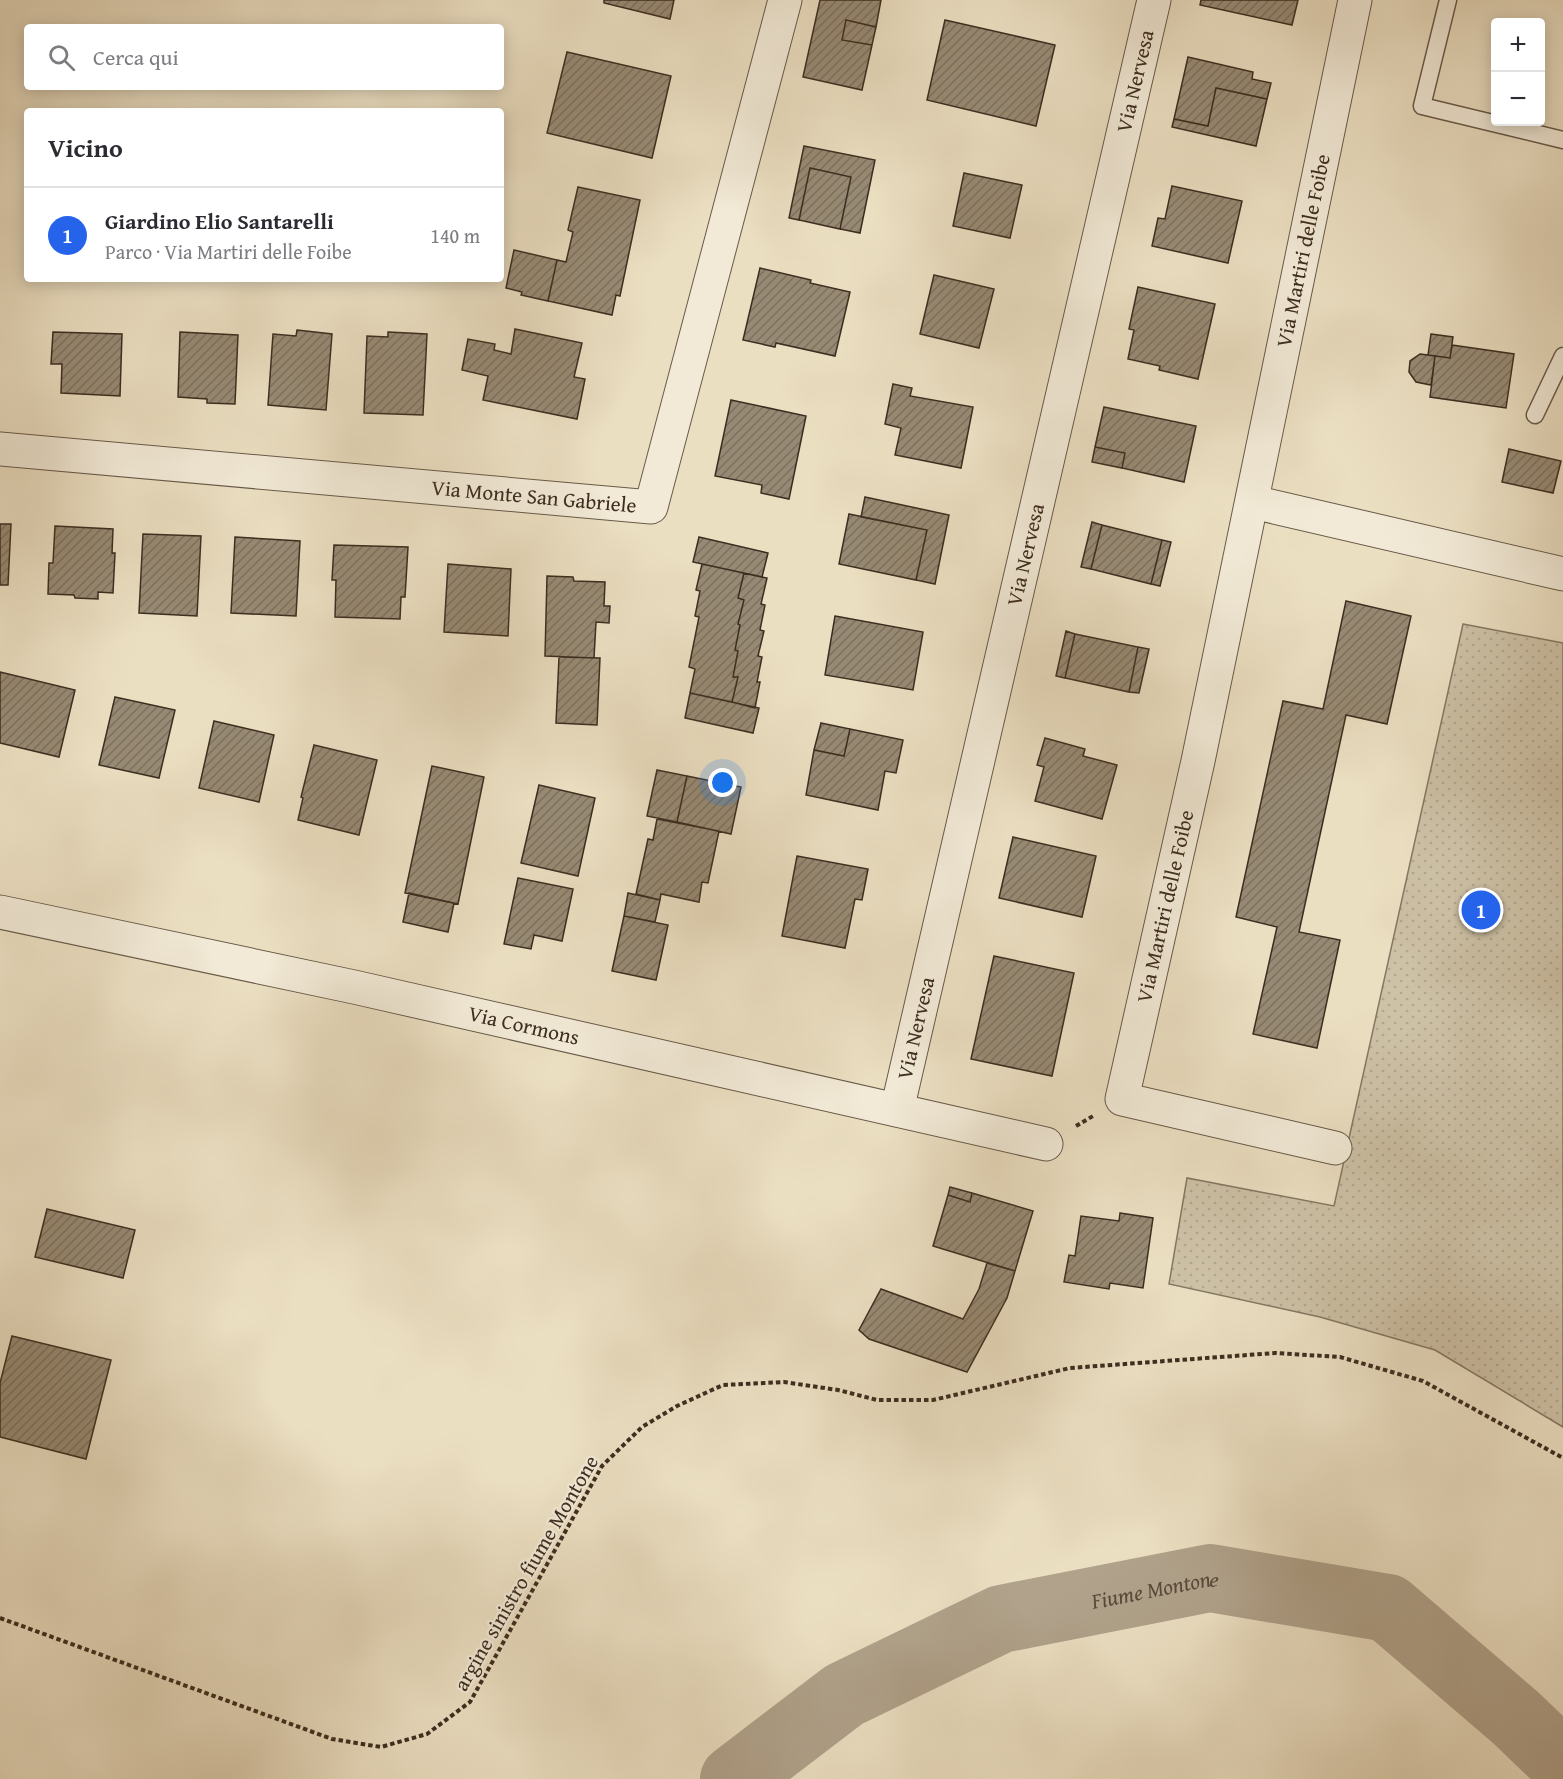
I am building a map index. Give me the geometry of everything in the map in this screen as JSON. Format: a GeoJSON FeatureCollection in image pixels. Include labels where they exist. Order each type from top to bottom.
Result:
{"type":"FeatureCollection","features":[{"type":"Feature","properties":{"kind":"street","name":"Via Monte San Gabriele"},"geometry":{"type":"LineString","coordinates":[[0,449],[651,507],[785,0]]}},
{"type":"Feature","properties":{"kind":"street","name":"Via Nervesa"},"geometry":{"type":"LineString","coordinates":[[897,1110],[1154,0]]}},
{"type":"Feature","properties":{"kind":"street","name":"Via Martiri delle Foibe"},"geometry":{"type":"LineString","coordinates":[[1122,1100],[1253,502],[1355,0]]}},
{"type":"Feature","properties":{"kind":"street"},"geometry":{"type":"LineString","coordinates":[[1253,502],[1563,574]]}},
{"type":"Feature","properties":{"kind":"street","name":"Via Cormons"},"geometry":{"type":"LineString","coordinates":[[0,912],[354,987],[1046,1144]]}},
{"type":"Feature","properties":{"kind":"street"},"geometry":{"type":"LineString","coordinates":[[1122,1100],[1335,1148]]}},
{"type":"Feature","properties":{"kind":"lane"},"geometry":{"type":"LineString","coordinates":[[1448,0],[1422,106],[1563,140]]}},
{"type":"Feature","properties":{"kind":"lane"},"geometry":{"type":"LineString","coordinates":[[1535,415],[1563,356]]}},
{"type":"Feature","properties":{"kind":"path"},"geometry":{"type":"LineString","coordinates":[[1046,1144],[1122,1100]]}},
{"type":"Feature","properties":{"kind":"path","name":"argine sinistro fiume Montone"},"geometry":{"type":"LineString","coordinates":[[0,1617],[332,1739],[381,1747],[427,1734],[470,1702],[602,1466],[642,1427],[677,1406],[723,1385],[784,1382],[838,1390],[878,1401],[933,1400],[1070,1368],[1275,1353],[1340,1357],[1424,1381],[1563,1458]]}},
{"type":"Feature","properties":{"kind":"shaded area"},"geometry":{"type":"Polygon","coordinates":[[[1463,624],[1563,643],[1563,1427],[1435,1350],[1320,1317],[1169,1284],[1187,1178],[1334,1206],[1463,624]]]}},
{"type":"Feature","properties":{"kind":"building"},"geometry":{"type":"Polygon","coordinates":[[[604,0],[674,0],[670,19],[604,3],[604,0]]]}},
{"type":"Feature","properties":{"kind":"building"},"geometry":{"type":"Polygon","coordinates":[[[820,0],[881,0],[876,27],[846,20],[842,40],[872,45],[862,90],[803,77],[820,0]]]}},
{"type":"Feature","properties":{"kind":"building"},"geometry":{"type":"Polygon","coordinates":[[[1201,0],[1298,0],[1292,25],[1200,5],[1201,0]]]}},
{"type":"Feature","properties":{"kind":"building"},"geometry":{"type":"Polygon","coordinates":[[[846,20],[876,27],[872,45],[842,40],[846,20]]]}},
{"type":"Feature","properties":{"kind":"building"},"geometry":{"type":"Polygon","coordinates":[[[945,20],[1055,45],[1036,126],[927,100],[945,20]]]}},
{"type":"Feature","properties":{"kind":"building"},"geometry":{"type":"Polygon","coordinates":[[[567,52],[671,76],[652,158],[547,133],[567,52]]]}},
{"type":"Feature","properties":{"kind":"building"},"geometry":{"type":"Polygon","coordinates":[[[1188,57],[1253,72],[1252,79],[1271,83],[1267,99],[1216,88],[1208,126],[1174,119],[1188,57]]]}},
{"type":"Feature","properties":{"kind":"building"},"geometry":{"type":"Polygon","coordinates":[[[1216,88],[1267,99],[1256,146],[1172,127],[1174,119],[1208,126],[1216,88]]]}},
{"type":"Feature","properties":{"kind":"building"},"geometry":{"type":"Polygon","coordinates":[[[804,146],[875,160],[860,233],[840,229],[851,177],[810,168],[799,220],[789,218],[804,146]]]}},
{"type":"Feature","properties":{"kind":"building"},"geometry":{"type":"Polygon","coordinates":[[[810,168],[851,177],[840,229],[799,220],[810,168]]]}},
{"type":"Feature","properties":{"kind":"building"},"geometry":{"type":"Polygon","coordinates":[[[964,173],[1022,185],[1010,238],[953,226],[964,173]]]}},
{"type":"Feature","properties":{"kind":"building"},"geometry":{"type":"Polygon","coordinates":[[[1172,186],[1242,201],[1228,263],[1152,246],[1158,218],[1165,219],[1172,186]]]}},
{"type":"Feature","properties":{"kind":"building"},"geometry":{"type":"Polygon","coordinates":[[[578,187],[640,200],[620,296],[616,295],[612,315],[548,301],[557,260],[566,262],[573,232],[568,230],[578,187]]]}},
{"type":"Feature","properties":{"kind":"building"},"geometry":{"type":"Polygon","coordinates":[[[514,250],[557,260],[548,301],[521,295],[522,292],[506,288],[514,250]]]}},
{"type":"Feature","properties":{"kind":"building"},"geometry":{"type":"Polygon","coordinates":[[[760,268],[850,292],[835,356],[776,343],[775,347],[743,340],[760,268]]]}},
{"type":"Feature","properties":{"kind":"building"},"geometry":{"type":"Polygon","coordinates":[[[934,275],[994,289],[979,348],[920,334],[934,275]]]}},
{"type":"Feature","properties":{"kind":"building"},"geometry":{"type":"Polygon","coordinates":[[[1138,287],[1215,304],[1198,379],[1159,370],[1160,366],[1128,359],[1134,330],[1129,329],[1138,287]]]}},
{"type":"Feature","properties":{"kind":"building"},"geometry":{"type":"Polygon","coordinates":[[[515,329],[582,343],[574,377],[585,379],[577,419],[483,400],[488,376],[462,370],[468,339],[495,344],[494,350],[511,354],[515,329]]]}},
{"type":"Feature","properties":{"kind":"building"},"geometry":{"type":"Polygon","coordinates":[[[297,330],[332,334],[326,410],[268,405],[273,334],[296,336],[297,330]]]}},
{"type":"Feature","properties":{"kind":"building"},"geometry":{"type":"Polygon","coordinates":[[[53,332],[122,334],[120,396],[61,393],[62,364],[51,364],[53,332]]]}},
{"type":"Feature","properties":{"kind":"building"},"geometry":{"type":"Polygon","coordinates":[[[180,332],[238,335],[235,404],[207,403],[207,399],[178,397],[180,332]]]}},
{"type":"Feature","properties":{"kind":"building"},"geometry":{"type":"Polygon","coordinates":[[[388,332],[427,334],[423,415],[364,413],[367,336],[388,337],[388,332]]]}},
{"type":"Feature","properties":{"kind":"building"},"geometry":{"type":"Polygon","coordinates":[[[1431,334],[1453,337],[1450,358],[1428,355],[1431,334]]]}},
{"type":"Feature","properties":{"kind":"building"},"geometry":{"type":"Polygon","coordinates":[[[1452,345],[1514,354],[1506,408],[1430,397],[1435,356],[1450,358],[1452,345]]]}},
{"type":"Feature","properties":{"kind":"building"},"geometry":{"type":"Polygon","coordinates":[[[1420,354],[1435,356],[1431,385],[1416,382],[1409,372],[1410,361],[1420,354]]]}},
{"type":"Feature","properties":{"kind":"building"},"geometry":{"type":"Polygon","coordinates":[[[893,384],[912,388],[910,396],[973,407],[961,468],[895,455],[901,428],[885,424],[893,384]]]}},
{"type":"Feature","properties":{"kind":"building"},"geometry":{"type":"Polygon","coordinates":[[[731,400],[806,416],[789,499],[761,493],[762,485],[715,476],[731,400]]]}},
{"type":"Feature","properties":{"kind":"building"},"geometry":{"type":"Polygon","coordinates":[[[1104,407],[1196,426],[1184,482],[1122,468],[1125,453],[1095,447],[1104,407]]]}},
{"type":"Feature","properties":{"kind":"building"},"geometry":{"type":"Polygon","coordinates":[[[1095,447],[1125,453],[1122,468],[1092,462],[1095,447]]]}},
{"type":"Feature","properties":{"kind":"building"},"geometry":{"type":"Polygon","coordinates":[[[1509,449],[1561,461],[1553,493],[1502,482],[1509,449]]]}},
{"type":"Feature","properties":{"kind":"building"},"geometry":{"type":"Polygon","coordinates":[[[865,497],[949,515],[935,584],[916,580],[927,530],[861,517],[865,497]]]}},
{"type":"Feature","properties":{"kind":"building"},"geometry":{"type":"Polygon","coordinates":[[[849,514],[927,530],[916,580],[839,564],[849,514]]]}},
{"type":"Feature","properties":{"kind":"building"},"geometry":{"type":"Polygon","coordinates":[[[1092,522],[1102,525],[1091,569],[1081,567],[1092,522]]]}},
{"type":"Feature","properties":{"kind":"building"},"geometry":{"type":"Polygon","coordinates":[[[0,524],[11,524],[8,585],[0,585],[0,524]]]}},
{"type":"Feature","properties":{"kind":"building"},"geometry":{"type":"Polygon","coordinates":[[[1102,525],[1162,540],[1151,584],[1091,569],[1102,525]]]}},
{"type":"Feature","properties":{"kind":"building"},"geometry":{"type":"Polygon","coordinates":[[[55,526],[113,529],[112,553],[115,553],[113,593],[98,592],[98,599],[48,594],[49,563],[53,563],[55,526]]]}},
{"type":"Feature","properties":{"kind":"building"},"geometry":{"type":"Polygon","coordinates":[[[143,534],[201,536],[197,616],[139,613],[143,534]]]}},
{"type":"Feature","properties":{"kind":"building"},"geometry":{"type":"Polygon","coordinates":[[[235,537],[300,541],[296,616],[231,613],[235,537]]]}},
{"type":"Feature","properties":{"kind":"building"},"geometry":{"type":"Polygon","coordinates":[[[699,537],[768,553],[762,577],[693,562],[699,537]]]}},
{"type":"Feature","properties":{"kind":"building"},"geometry":{"type":"Polygon","coordinates":[[[1162,540],[1171,542],[1160,586],[1151,584],[1162,540]]]}},
{"type":"Feature","properties":{"kind":"building"},"geometry":{"type":"Polygon","coordinates":[[[334,545],[408,547],[405,597],[401,597],[400,619],[335,617],[336,580],[332,580],[334,545]]]}},
{"type":"Feature","properties":{"kind":"building"},"geometry":{"type":"Polygon","coordinates":[[[448,564],[511,569],[508,636],[444,632],[448,564]]]}},
{"type":"Feature","properties":{"kind":"building"},"geometry":{"type":"Polygon","coordinates":[[[702,564],[744,573],[738,598],[744,600],[738,624],[740,625],[735,650],[738,651],[733,677],[738,677],[732,702],[690,693],[695,669],[689,667],[699,617],[695,616],[700,591],[696,590],[702,564]]]}},
{"type":"Feature","properties":{"kind":"building"},"geometry":{"type":"Polygon","coordinates":[[[744,573],[767,578],[761,604],[765,605],[760,630],[764,631],[758,656],[762,657],[755,708],[732,702],[738,677],[733,677],[738,651],[735,650],[740,625],[738,624],[744,600],[738,598],[744,573]]]}},
{"type":"Feature","properties":{"kind":"building"},"geometry":{"type":"Polygon","coordinates":[[[547,576],[573,577],[574,581],[605,582],[604,606],[610,606],[609,623],[596,622],[594,658],[545,656],[547,576]]]}},
{"type":"Feature","properties":{"kind":"building"},"geometry":{"type":"Polygon","coordinates":[[[1346,601],[1411,616],[1387,724],[1346,715],[1299,932],[1340,940],[1317,1048],[1253,1034],[1277,927],[1236,917],[1283,701],[1323,709],[1346,601]]]}},
{"type":"Feature","properties":{"kind":"building"},"geometry":{"type":"Polygon","coordinates":[[[835,616],[923,632],[913,690],[825,675],[835,616]]]}},
{"type":"Feature","properties":{"kind":"building"},"geometry":{"type":"Polygon","coordinates":[[[1066,631],[1075,634],[1065,678],[1056,676],[1066,631]]]}},
{"type":"Feature","properties":{"kind":"building"},"geometry":{"type":"Polygon","coordinates":[[[1075,634],[1138,647],[1129,692],[1065,678],[1075,634]]]}},
{"type":"Feature","properties":{"kind":"building"},"geometry":{"type":"Polygon","coordinates":[[[1138,647],[1149,649],[1139,693],[1129,692],[1138,647]]]}},
{"type":"Feature","properties":{"kind":"building"},"geometry":{"type":"Polygon","coordinates":[[[559,657],[600,658],[597,725],[556,723],[559,657]]]}},
{"type":"Feature","properties":{"kind":"building"},"geometry":{"type":"Polygon","coordinates":[[[0,672],[75,690],[59,757],[0,743],[0,672]]]}},
{"type":"Feature","properties":{"kind":"building"},"geometry":{"type":"Polygon","coordinates":[[[690,693],[759,708],[753,733],[685,718],[690,693]]]}},
{"type":"Feature","properties":{"kind":"building"},"geometry":{"type":"Polygon","coordinates":[[[115,697],[175,710],[159,778],[99,765],[115,697]]]}},
{"type":"Feature","properties":{"kind":"building"},"geometry":{"type":"Polygon","coordinates":[[[214,721],[274,735],[259,802],[199,788],[214,721]]]}},
{"type":"Feature","properties":{"kind":"building"},"geometry":{"type":"Polygon","coordinates":[[[821,723],[850,729],[844,756],[814,750],[821,723]]]}},
{"type":"Feature","properties":{"kind":"building"},"geometry":{"type":"Polygon","coordinates":[[[850,729],[903,740],[896,773],[885,771],[878,810],[806,795],[814,750],[844,756],[850,729]]]}},
{"type":"Feature","properties":{"kind":"building"},"geometry":{"type":"Polygon","coordinates":[[[1045,738],[1085,749],[1083,756],[1117,765],[1102,819],[1035,801],[1044,767],[1037,765],[1045,738]]]}},
{"type":"Feature","properties":{"kind":"building"},"geometry":{"type":"Polygon","coordinates":[[[314,745],[377,760],[359,835],[298,820],[303,798],[301,797],[314,745]]]}},
{"type":"Feature","properties":{"kind":"building"},"geometry":{"type":"Polygon","coordinates":[[[432,766],[484,777],[458,904],[405,893],[432,766]]]}},
{"type":"Feature","properties":{"kind":"building"},"geometry":{"type":"Polygon","coordinates":[[[657,770],[687,776],[677,822],[647,816],[657,770]]]}},
{"type":"Feature","properties":{"kind":"building"},"geometry":{"type":"Polygon","coordinates":[[[687,776],[741,787],[731,834],[677,822],[687,776]]]}},
{"type":"Feature","properties":{"kind":"building"},"geometry":{"type":"Polygon","coordinates":[[[539,785],[595,798],[578,876],[521,863],[539,785]]]}},
{"type":"Feature","properties":{"kind":"building"},"geometry":{"type":"Polygon","coordinates":[[[657,819],[719,831],[708,883],[702,882],[699,902],[661,894],[660,900],[636,894],[648,839],[653,840],[657,819]]]}},
{"type":"Feature","properties":{"kind":"building"},"geometry":{"type":"Polygon","coordinates":[[[1013,837],[1096,856],[1082,917],[999,898],[1013,837]]]}},
{"type":"Feature","properties":{"kind":"building"},"geometry":{"type":"Polygon","coordinates":[[[797,856],[868,869],[862,900],[855,899],[845,948],[782,936],[797,856]]]}},
{"type":"Feature","properties":{"kind":"building"},"geometry":{"type":"Polygon","coordinates":[[[518,878],[573,889],[562,941],[534,935],[531,949],[504,944],[518,878]]]}},
{"type":"Feature","properties":{"kind":"building"},"geometry":{"type":"Polygon","coordinates":[[[409,893],[454,903],[448,932],[403,922],[409,893]]]}},
{"type":"Feature","properties":{"kind":"building"},"geometry":{"type":"Polygon","coordinates":[[[628,893],[660,900],[655,922],[624,916],[628,893]]]}},
{"type":"Feature","properties":{"kind":"building"},"geometry":{"type":"Polygon","coordinates":[[[624,916],[668,925],[656,980],[612,971],[624,916]]]}},
{"type":"Feature","properties":{"kind":"building"},"geometry":{"type":"Polygon","coordinates":[[[994,956],[1074,973],[1052,1076],[971,1059],[994,956]]]}},
{"type":"Feature","properties":{"kind":"building"},"geometry":{"type":"Polygon","coordinates":[[[950,1187],[972,1193],[970,1202],[948,1195],[950,1187]]]}},
{"type":"Feature","properties":{"kind":"building"},"geometry":{"type":"Polygon","coordinates":[[[972,1193],[1033,1211],[1015,1271],[933,1246],[948,1195],[970,1202],[972,1193]]]}},
{"type":"Feature","properties":{"kind":"building"},"geometry":{"type":"Polygon","coordinates":[[[47,1209],[135,1230],[123,1278],[35,1257],[47,1209]]]}},
{"type":"Feature","properties":{"kind":"building"},"geometry":{"type":"Polygon","coordinates":[[[1120,1213],[1153,1218],[1143,1288],[1110,1283],[1109,1289],[1064,1282],[1069,1255],[1075,1256],[1081,1216],[1119,1221],[1120,1213]]]}},
{"type":"Feature","properties":{"kind":"building"},"geometry":{"type":"Polygon","coordinates":[[[987,1263],[1015,1271],[1007,1298],[967,1372],[869,1339],[859,1330],[881,1289],[963,1319],[979,1289],[987,1263]]]}},
{"type":"Feature","properties":{"kind":"building"},"geometry":{"type":"Polygon","coordinates":[[[12,1336],[111,1360],[86,1459],[0,1437],[0,1383],[12,1336]]]}},
{"type":"Feature","properties":{"kind":"waterway","name":"Fiume Montone"},"geometry":{"type":"LineString","coordinates":[[734,1779],[844,1695],[1001,1619],[1210,1578],[1388,1608],[1516,1718],[1563,1763]]}},
{"type":"Feature","properties":{"kind":"place","name":"Giardino Elio Santarelli"},"geometry":{"type":"Point","coordinates":[1481,910]}}]}
